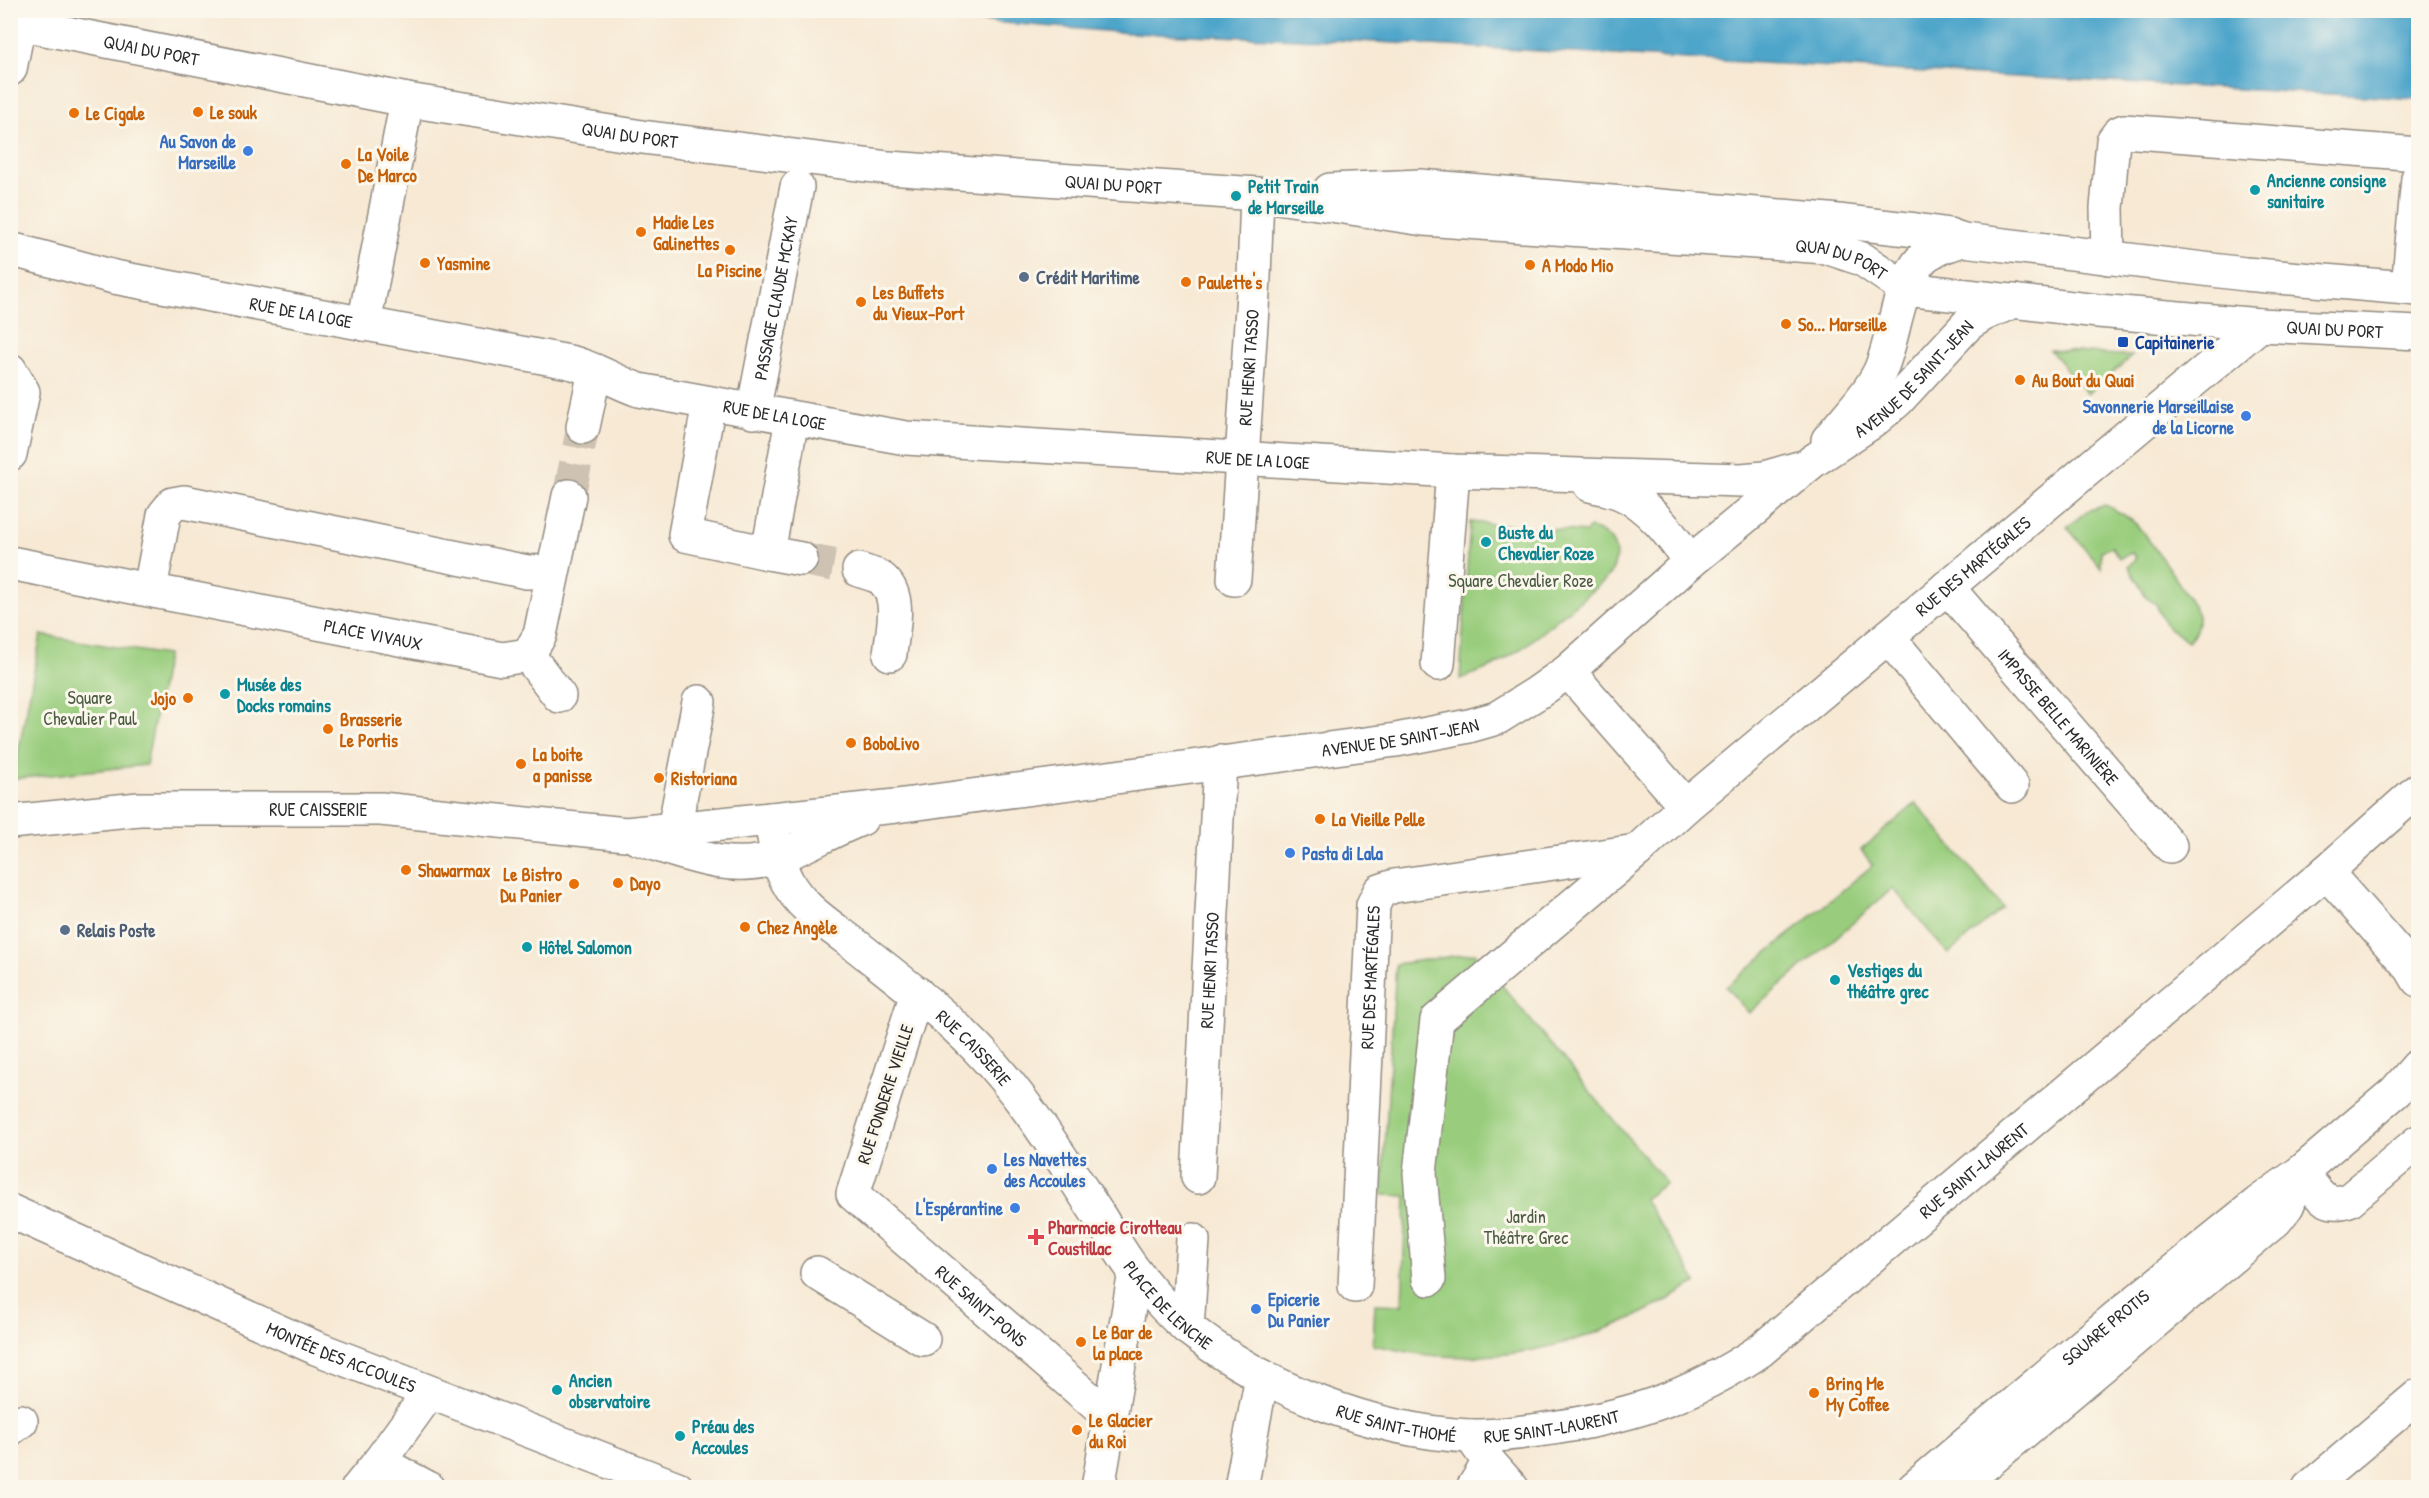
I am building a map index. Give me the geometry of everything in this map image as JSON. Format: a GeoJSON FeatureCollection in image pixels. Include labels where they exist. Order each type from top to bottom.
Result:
{"type":"FeatureCollection","features":[{"type":"Feature","properties":{"kind":"street"},"geometry":{"type":"LineString","coordinates":[[10,69],[15,22]]}},
{"type":"Feature","properties":{"kind":"street","name":"QUAI DU PORT"},"geometry":{"type":"LineString","coordinates":[[15,22],[407,100],[520,120],[642,137],[889,168],[1257,194],[1424,219],[1826,247],[1862,259],[1906,289],[2097,311],[2260,325],[2418,333]]}},
{"type":"Feature","properties":{"kind":"street"},"geometry":{"type":"LineString","coordinates":[[364,324],[407,100]]}},
{"type":"Feature","properties":{"kind":"street"},"geometry":{"type":"LineString","coordinates":[[2108,258],[2108,189],[2113,141],[2119,133],[2124,131],[2418,154]]}},
{"type":"Feature","properties":{"kind":"street"},"geometry":{"type":"LineString","coordinates":[[2413,288],[2418,178]]}},
{"type":"Feature","properties":{"kind":"street","name":"QUAI DU PORT"},"geometry":{"type":"LineString","coordinates":[[1257,194],[1420,186],[1829,220],[1916,230],[1949,235],[1962,240],[2245,274],[2413,288]]}},
{"type":"Feature","properties":{"kind":"street","name":"PASSAGE CLAUDE MCKAY"},"geometry":{"type":"LineString","coordinates":[[753,412],[797,187]]}},
{"type":"Feature","properties":{"kind":"street","name":"RUE HENRI TASSO"},"geometry":{"type":"LineString","coordinates":[[1234,579],[1254,278],[1257,194]]}},
{"type":"Feature","properties":{"kind":"street","name":"AVENUE DE SAINT-JEAN"},"geometry":{"type":"LineString","coordinates":[[1810,463],[1868,391],[1880,370],[1915,268],[1933,251],[1962,240]]}},
{"type":"Feature","properties":{"kind":"street","name":"RUE DE LA LOGE"},"geometry":{"type":"LineString","coordinates":[[12,255],[114,277],[568,362],[639,390],[906,438],[1242,459],[1555,475],[1741,480],[1764,478],[1810,463]]}},
{"type":"Feature","properties":{"kind":"street","name":"AVENUE DE SAINT-JEAN"},"geometry":{"type":"LineString","coordinates":[[770,819],[896,806],[1396,740],[1469,726],[1505,713],[1568,671],[1690,562],[1810,463],[1872,422],[1897,401],[1968,324],[2014,301]]}},
{"type":"Feature","properties":{"kind":"street","name":"RUE DES MARTÉGALES"},"geometry":{"type":"LineString","coordinates":[[1355,1286],[1373,905],[1380,891],[1394,886],[1637,851],[1686,806],[2260,325]]}},
{"type":"Feature","properties":{"kind":"street"},"geometry":{"type":"LineString","coordinates":[[10,370],[23,392],[10,454]]}},
{"type":"Feature","properties":{"kind":"street"},"geometry":{"type":"LineString","coordinates":[[583,427],[595,371]]}},
{"type":"Feature","properties":{"kind":"street"},"geometry":{"type":"LineString","coordinates":[[709,403],[685,535],[801,559]]}},
{"type":"Feature","properties":{"kind":"street"},"geometry":{"type":"LineString","coordinates":[[768,553],[792,419]]}},
{"type":"Feature","properties":{"kind":"street"},"geometry":{"type":"LineString","coordinates":[[1438,664],[1453,471]]}},
{"type":"Feature","properties":{"kind":"street","name":"RUE DE LA LOGE"},"geometry":{"type":"LineString","coordinates":[[1555,475],[1620,493],[1646,509],[1675,540],[1690,562]]}},
{"type":"Feature","properties":{"kind":"street"},"geometry":{"type":"LineString","coordinates":[[559,696],[528,655],[540,635],[569,496]]}},
{"type":"Feature","properties":{"kind":"street"},"geometry":{"type":"LineString","coordinates":[[150,590],[164,515],[173,504],[184,502],[527,572],[553,571]]}},
{"type":"Feature","properties":{"kind":"street","name":"PLACE VIVAUX"},"geometry":{"type":"LineString","coordinates":[[10,563],[502,659],[528,655]]}},
{"type":"Feature","properties":{"kind":"street"},"geometry":{"type":"LineString","coordinates":[[859,570],[883,580],[893,594],[890,654]]}},
{"type":"Feature","properties":{"kind":"street","name":"IMPASSE BELLE MARINIÈRE"},"geometry":{"type":"LineString","coordinates":[[1947,588],[2170,846]]}},
{"type":"Feature","properties":{"kind":"street"},"geometry":{"type":"LineString","coordinates":[[1888,637],[2012,786]]}},
{"type":"Feature","properties":{"kind":"street"},"geometry":{"type":"LineString","coordinates":[[1568,671],[1686,806]]}},
{"type":"Feature","properties":{"kind":"street"},"geometry":{"type":"LineString","coordinates":[[674,829],[699,702]]}},
{"type":"Feature","properties":{"kind":"street","name":"RUE HENRI TASSO"},"geometry":{"type":"LineString","coordinates":[[1198,1177],[1220,762]]}},
{"type":"Feature","properties":{"kind":"street","name":"RUE SAINT-LAURENT"},"geometry":{"type":"LineString","coordinates":[[1478,1462],[1520,1432],[1610,1419],[1669,1400],[1715,1379],[1761,1350],[2326,872],[2418,790]]}},
{"type":"Feature","properties":{"kind":"street","name":"AVENUE DE SAINT-JEAN"},"geometry":{"type":"LineString","coordinates":[[779,857],[850,823],[896,806]]}},
{"type":"Feature","properties":{"kind":"street","name":"RUE CAISSERIE"},"geometry":{"type":"LineString","coordinates":[[10,822],[139,808],[381,809],[626,834],[770,819],[786,881],[802,900],[917,993],[976,1047],[1023,1101],[1135,1272]]}},
{"type":"Feature","properties":{"kind":"street","name":"RUE CAISSERIE"},"geometry":{"type":"LineString","coordinates":[[626,834],[702,860],[746,862],[779,857]]}},
{"type":"Feature","properties":{"kind":"street"},"geometry":{"type":"LineString","coordinates":[[1430,1279],[1420,1173],[1437,1020],[1637,851]]}},
{"type":"Feature","properties":{"kind":"street"},"geometry":{"type":"LineString","coordinates":[[2326,872],[2411,968],[2418,980]]}},
{"type":"Feature","properties":{"kind":"street","name":"RUE FONDERIE VIEILLE"},"geometry":{"type":"LineString","coordinates":[[854,1194],[917,993]]}},
{"type":"Feature","properties":{"kind":"street","name":"SQUARE PROTIS"},"geometry":{"type":"LineString","coordinates":[[1914,1488],[2114,1319],[2258,1203],[2301,1172],[2395,1092],[2418,1066]]}},
{"type":"Feature","properties":{"kind":"street"},"geometry":{"type":"LineString","coordinates":[[2301,1172],[2326,1201],[2338,1204],[2349,1200],[2418,1142]]}},
{"type":"Feature","properties":{"kind":"street","name":"SQUARE PROTIS"},"geometry":{"type":"LineString","coordinates":[[1957,1488],[2276,1220],[2287,1206],[2301,1172]]}},
{"type":"Feature","properties":{"kind":"street","name":"RUE SAINT-PONS"},"geometry":{"type":"LineString","coordinates":[[854,1194],[1110,1417]]}},
{"type":"Feature","properties":{"kind":"street","name":"MONTÉE DES ACCOULES"},"geometry":{"type":"LineString","coordinates":[[10,1211],[316,1348],[677,1488]]}},
{"type":"Feature","properties":{"kind":"street"},"geometry":{"type":"LineString","coordinates":[[1193,1240],[1194,1344]]}},
{"type":"Feature","properties":{"kind":"street","name":"PLACE DE LENCHE"},"geometry":{"type":"LineString","coordinates":[[1135,1272],[1194,1344],[1221,1352],[1262,1376]]}},
{"type":"Feature","properties":{"kind":"street","name":"PLACE DE LENCHE"},"geometry":{"type":"LineString","coordinates":[[1098,1488],[1135,1272]]}},
{"type":"Feature","properties":{"kind":"street"},"geometry":{"type":"LineString","coordinates":[[817,1273],[923,1338]]}},
{"type":"Feature","properties":{"kind":"street"},"geometry":{"type":"LineString","coordinates":[[1241,1488],[1262,1376]]}},
{"type":"Feature","properties":{"kind":"street","name":"RUE SAINT-THOMÉ"},"geometry":{"type":"LineString","coordinates":[[1262,1376],[1321,1403],[1375,1420],[1427,1432],[1478,1462]]}},
{"type":"Feature","properties":{"kind":"street"},"geometry":{"type":"LineString","coordinates":[[358,1488],[429,1393]]}},
{"type":"Feature","properties":{"kind":"street"},"geometry":{"type":"LineString","coordinates":[[2309,1488],[2418,1396]]}},
{"type":"Feature","properties":{"kind":"street"},"geometry":{"type":"LineString","coordinates":[[379,1462],[428,1488]]}},
{"type":"Feature","properties":{"kind":"street"},"geometry":{"type":"LineString","coordinates":[[1478,1462],[1512,1488]]}},
{"type":"Feature","properties":{"kind":"green space"},"geometry":{"type":"Polygon","coordinates":[[[2050,350],[2132,356],[2087,394],[2050,350]]]}},
{"type":"Feature","properties":{"kind":"green space"},"geometry":{"type":"Polygon","coordinates":[[[2105,505],[2136,524],[2189,598],[2198,620],[2196,630],[2188,641],[2166,626],[2156,604],[2147,598],[2128,567],[2136,558],[2132,553],[2119,558],[2112,547],[2101,551],[2101,568],[2067,527],[2087,511],[2105,505]]]}},
{"type":"Feature","properties":{"kind":"green space","name":"Square Chevalier Roze"},"geometry":{"type":"Polygon","coordinates":[[[1470,522],[1586,532],[1590,528],[1607,536],[1615,549],[1616,557],[1604,581],[1520,650],[1492,667],[1460,679],[1470,522]]]}},
{"type":"Feature","properties":{"kind":"green space","name":"Square Chevalier Paul"},"geometry":{"type":"Polygon","coordinates":[[[41,635],[167,655],[146,765],[13,779],[41,635]]]}},
{"type":"Feature","properties":{"kind":"green space"},"geometry":{"type":"Polygon","coordinates":[[[1916,803],[2003,908],[1948,954],[1893,888],[1749,1013],[1726,987],[1873,865],[1861,850],[1916,803]]]}},
{"type":"Feature","properties":{"kind":"green space","name":"Jardin Théâtre Grec"},"geometry":{"type":"Polygon","coordinates":[[[1475,953],[1666,1183],[1644,1199],[1697,1282],[1666,1301],[1602,1331],[1534,1350],[1463,1357],[1427,1355],[1373,1345],[1375,1304],[1402,1305],[1406,1196],[1382,1195],[1396,964],[1475,953]]]}},
{"type":"Feature","properties":{"kind":"water"},"geometry":{"type":"Polygon","coordinates":[[[854,11],[2418,11],[2418,99],[1357,41],[1129,33],[854,11]]]}},
{"type":"Feature","properties":{"kind":"tunnel"},"geometry":{"type":"LineString","coordinates":[[569,496],[583,427]]}},
{"type":"Feature","properties":{"kind":"tunnel"},"geometry":{"type":"LineString","coordinates":[[801,559],[859,570]]}},
{"type":"Feature","properties":{"kind":"place","name":"Le souk"},"geometry":{"type":"Point","coordinates":[198,112]}},
{"type":"Feature","properties":{"kind":"place","name":"Le Cigale"},"geometry":{"type":"Point","coordinates":[74,113]}},
{"type":"Feature","properties":{"kind":"place","name":"Au Savon de Marseille"},"geometry":{"type":"Point","coordinates":[248,151]}},
{"type":"Feature","properties":{"kind":"place","name":"La Voile De Marco"},"geometry":{"type":"Point","coordinates":[346,164]}},
{"type":"Feature","properties":{"kind":"place","name":"Ancienne consigne sanitaire"},"geometry":{"type":"Point","coordinates":[2255,190]}},
{"type":"Feature","properties":{"kind":"place","name":"Petit Train de Marseille"},"geometry":{"type":"Point","coordinates":[1236,196]}},
{"type":"Feature","properties":{"kind":"place","name":"Madie Les Galinettes"},"geometry":{"type":"Point","coordinates":[641,232]}},
{"type":"Feature","properties":{"kind":"place","name":"La Piscine"},"geometry":{"type":"Point","coordinates":[730,250]}},
{"type":"Feature","properties":{"kind":"place","name":"Yasmine"},"geometry":{"type":"Point","coordinates":[425,263]}},
{"type":"Feature","properties":{"kind":"place","name":"A Modo Mio"},"geometry":{"type":"Point","coordinates":[1530,265]}},
{"type":"Feature","properties":{"kind":"place","name":"Crédit Maritime"},"geometry":{"type":"Point","coordinates":[1024,277]}},
{"type":"Feature","properties":{"kind":"place","name":"Paulette's"},"geometry":{"type":"Point","coordinates":[1186,282]}},
{"type":"Feature","properties":{"kind":"place","name":"Les Buffets du Vieux-Port"},"geometry":{"type":"Point","coordinates":[861,302]}},
{"type":"Feature","properties":{"kind":"place","name":"So... Marseille"},"geometry":{"type":"Point","coordinates":[1786,324]}},
{"type":"Feature","properties":{"kind":"place","name":"Capitainerie"},"geometry":{"type":"Point","coordinates":[2123,342]}},
{"type":"Feature","properties":{"kind":"place","name":"Au Bout du Quai"},"geometry":{"type":"Point","coordinates":[2020,380]}},
{"type":"Feature","properties":{"kind":"place","name":"Savonnerie Marseillaise de la Licorne"},"geometry":{"type":"Point","coordinates":[2246,416]}},
{"type":"Feature","properties":{"kind":"place","name":"Buste du Chevalier Roze"},"geometry":{"type":"Point","coordinates":[1486,542]}},
{"type":"Feature","properties":{"kind":"place","name":"Musée des Docks romains"},"geometry":{"type":"Point","coordinates":[225,694]}},
{"type":"Feature","properties":{"kind":"place","name":"Jojo"},"geometry":{"type":"Point","coordinates":[188,698]}},
{"type":"Feature","properties":{"kind":"place","name":"Brasserie Le Portis"},"geometry":{"type":"Point","coordinates":[328,729]}},
{"type":"Feature","properties":{"kind":"place","name":"BoboLivo"},"geometry":{"type":"Point","coordinates":[851,743]}},
{"type":"Feature","properties":{"kind":"place","name":"La boite a panisse"},"geometry":{"type":"Point","coordinates":[521,764]}},
{"type":"Feature","properties":{"kind":"place","name":"Ristoriana"},"geometry":{"type":"Point","coordinates":[659,778]}},
{"type":"Feature","properties":{"kind":"place","name":"La Vieille Pelle"},"geometry":{"type":"Point","coordinates":[1320,819]}},
{"type":"Feature","properties":{"kind":"place","name":"Pasta di Lala"},"geometry":{"type":"Point","coordinates":[1290,853]}},
{"type":"Feature","properties":{"kind":"place","name":"Shawarmax"},"geometry":{"type":"Point","coordinates":[406,870]}},
{"type":"Feature","properties":{"kind":"place","name":"Dayo"},"geometry":{"type":"Point","coordinates":[618,883]}},
{"type":"Feature","properties":{"kind":"place","name":"Le Bistro Du Panier"},"geometry":{"type":"Point","coordinates":[574,884]}},
{"type":"Feature","properties":{"kind":"place","name":"Chez Angèle"},"geometry":{"type":"Point","coordinates":[745,927]}},
{"type":"Feature","properties":{"kind":"place","name":"Relais Poste"},"geometry":{"type":"Point","coordinates":[65,930]}},
{"type":"Feature","properties":{"kind":"place","name":"Hôtel Salomon"},"geometry":{"type":"Point","coordinates":[527,947]}},
{"type":"Feature","properties":{"kind":"place","name":"Vestiges du théâtre grec"},"geometry":{"type":"Point","coordinates":[1835,980]}},
{"type":"Feature","properties":{"kind":"place","name":"Les Navettes des Accoules"},"geometry":{"type":"Point","coordinates":[992,1169]}},
{"type":"Feature","properties":{"kind":"place","name":"L'Espérantine"},"geometry":{"type":"Point","coordinates":[1015,1208]}},
{"type":"Feature","properties":{"kind":"place","name":"Pharmacie Cirotteau Coustillac"},"geometry":{"type":"Point","coordinates":[1036,1237]}},
{"type":"Feature","properties":{"kind":"place","name":"Epicerie Du Panier"},"geometry":{"type":"Point","coordinates":[1256,1309]}},
{"type":"Feature","properties":{"kind":"place","name":"Le Bar de la place"},"geometry":{"type":"Point","coordinates":[1081,1342]}},
{"type":"Feature","properties":{"kind":"place","name":"Ancien observatoire"},"geometry":{"type":"Point","coordinates":[557,1390]}},
{"type":"Feature","properties":{"kind":"place","name":"Bring Me My Coffee"},"geometry":{"type":"Point","coordinates":[1814,1393]}},
{"type":"Feature","properties":{"kind":"place","name":"Le Glacier du Roi"},"geometry":{"type":"Point","coordinates":[1077,1430]}},
{"type":"Feature","properties":{"kind":"place","name":"Préau des Accoules"},"geometry":{"type":"Point","coordinates":[680,1436]}}]}
